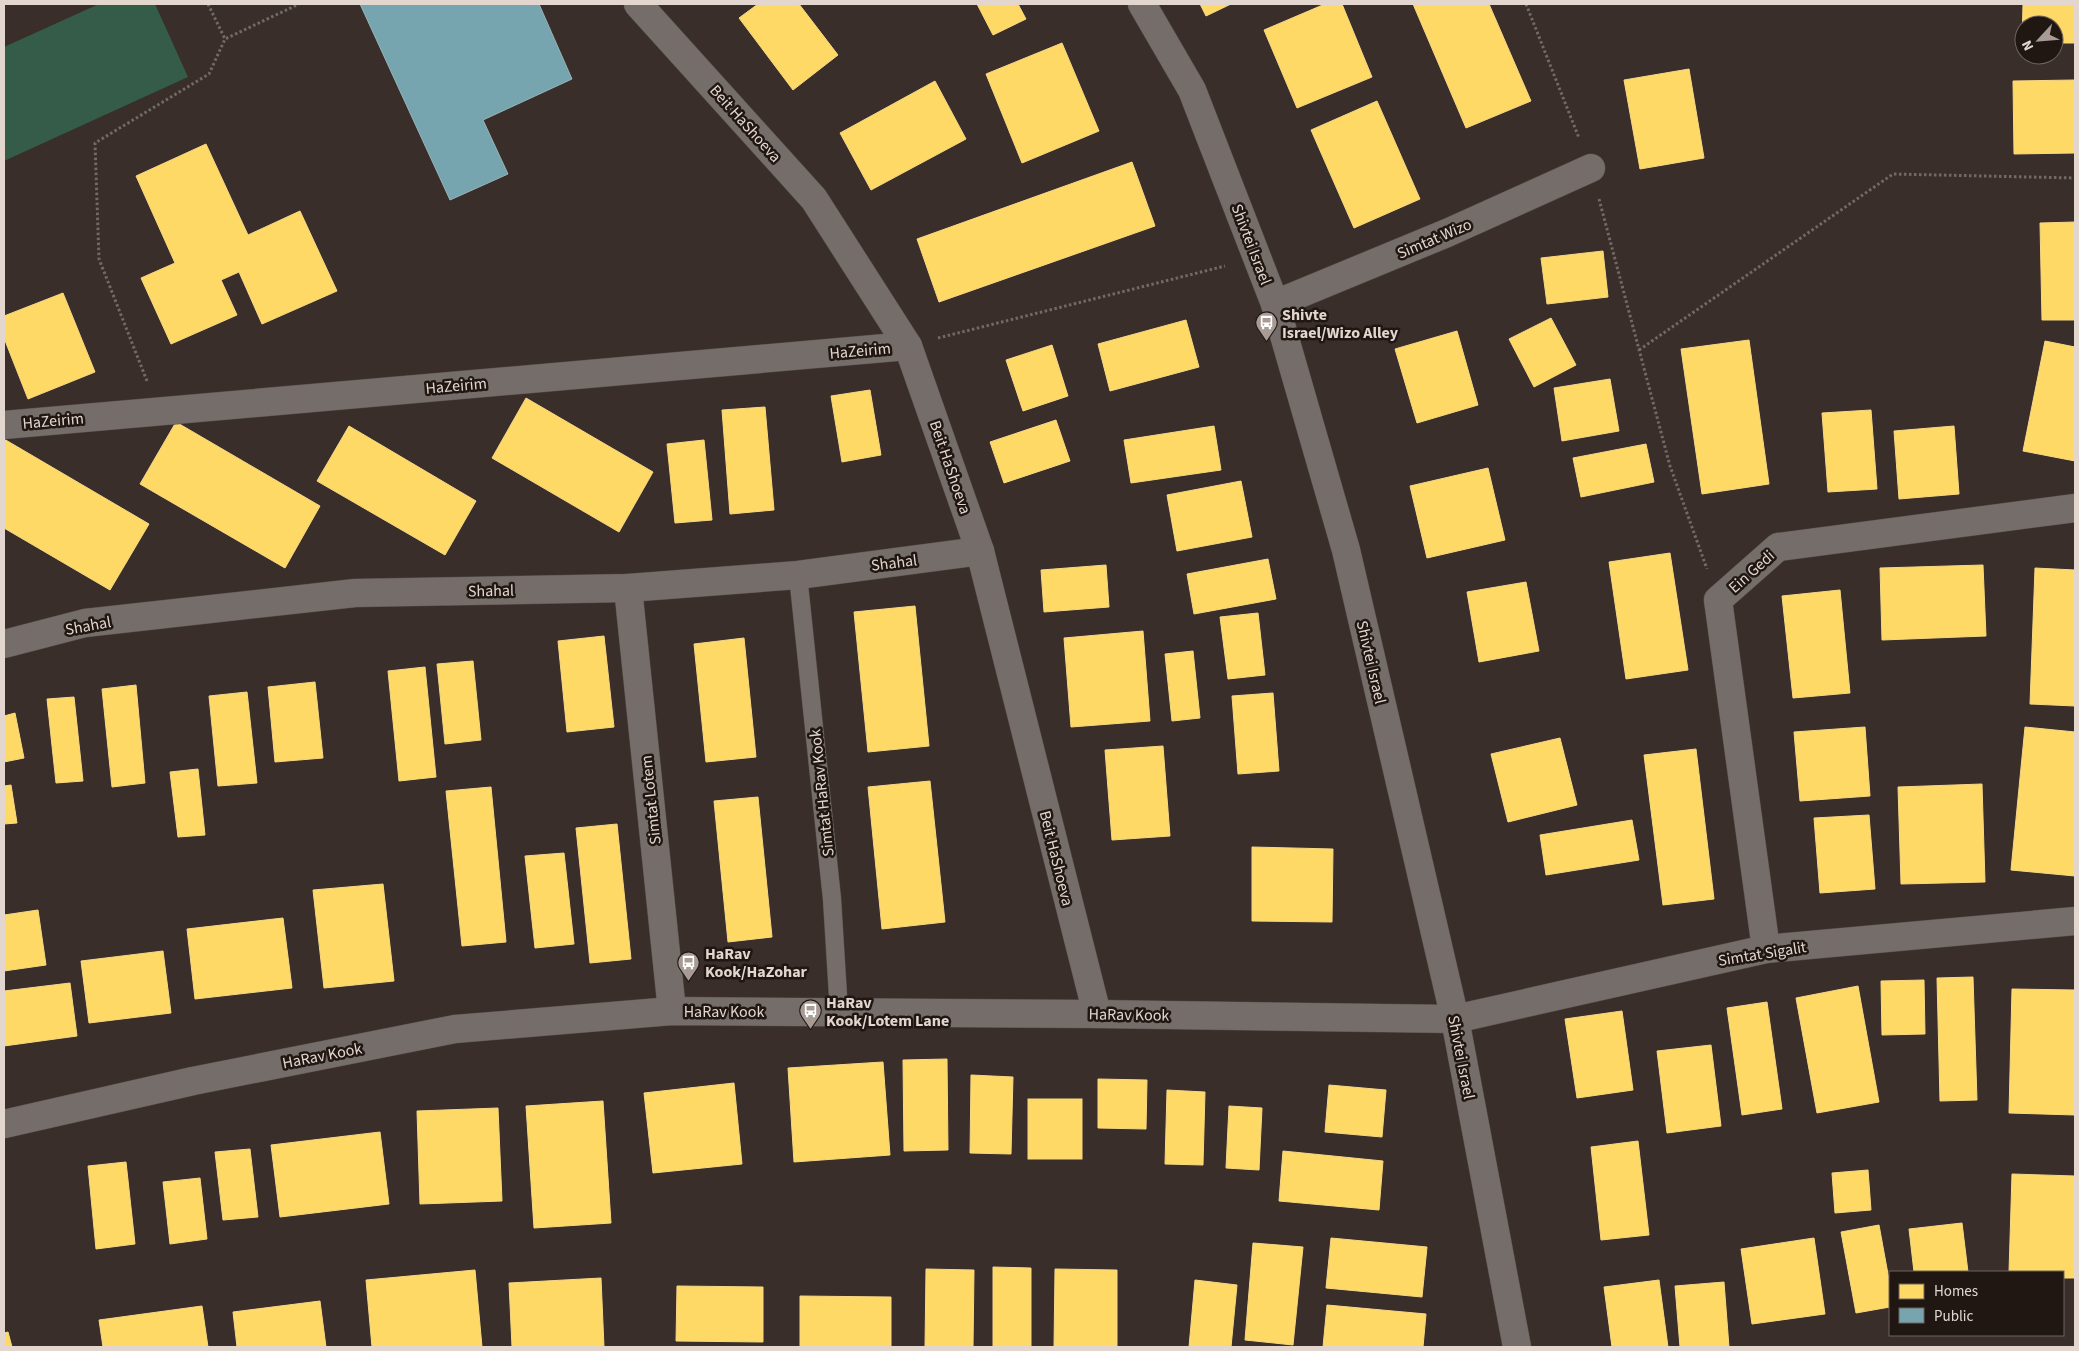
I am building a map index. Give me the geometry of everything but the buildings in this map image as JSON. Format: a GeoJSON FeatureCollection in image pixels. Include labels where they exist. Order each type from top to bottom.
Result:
{"type":"FeatureCollection","features":[{"type":"Feature","properties":{"kind":"street","name":"Beit HaShoeva"},"geometry":{"type":"LineString","coordinates":[[638,4],[814,199],[908,346],[980,551],[1097,1014]]}},
{"type":"Feature","properties":{"kind":"street","name":"Shivtei Israel"},"geometry":{"type":"LineString","coordinates":[[1142,4],[1192,90],[1275,304],[1346,550],[1455,1019],[1517,1347]]}},
{"type":"Feature","properties":{"kind":"street","name":"Simtat Wizo"},"geometry":{"type":"LineString","coordinates":[[1275,304],[1448,233],[1590,168]]}},
{"type":"Feature","properties":{"kind":"street","name":"HaZeirim"},"geometry":{"type":"LineString","coordinates":[[4,424],[908,346]]}},
{"type":"Feature","properties":{"kind":"street","name":"Ein Gedi"},"geometry":{"type":"LineString","coordinates":[[1766,949],[1718,600],[1778,547],[2075,508]]}},
{"type":"Feature","properties":{"kind":"street","name":"Shahal"},"geometry":{"type":"LineString","coordinates":[[4,644],[85,623],[355,593],[628,588],[798,575],[980,551]]}},
{"type":"Feature","properties":{"kind":"street","name":"Simtat Lotem"},"geometry":{"type":"LineString","coordinates":[[628,588],[672,1011]]}},
{"type":"Feature","properties":{"kind":"street","name":"Simtat Sigalit"},"geometry":{"type":"LineString","coordinates":[[1455,1019],[1766,949],[2075,921]]}},
{"type":"Feature","properties":{"kind":"street","name":"HaRav Kook"},"geometry":{"type":"LineString","coordinates":[[4,1124],[193,1081],[455,1029],[672,1011],[1455,1019]]}},
{"type":"Feature","properties":{"kind":"lane","name":"Simtat HaRav Kook"},"geometry":{"type":"LineString","coordinates":[[798,575],[832,899],[838,1012]]}},
{"type":"Feature","properties":{"kind":"path"},"geometry":{"type":"LineString","coordinates":[[208,4],[225,39]]}},
{"type":"Feature","properties":{"kind":"path"},"geometry":{"type":"LineString","coordinates":[[159,411],[100,259],[95,143],[209,74],[225,39],[299,4]]}},
{"type":"Feature","properties":{"kind":"path"},"geometry":{"type":"LineString","coordinates":[[1526,4],[1590,168],[1670,466],[1718,600]]}},
{"type":"Feature","properties":{"kind":"path"},"geometry":{"type":"LineString","coordinates":[[1639,350],[1893,174],[2075,178]]}},
{"type":"Feature","properties":{"kind":"path"},"geometry":{"type":"LineString","coordinates":[[908,346],[1257,258]]}},
{"type":"Feature","properties":{"kind":"green space"},"geometry":{"type":"Polygon","coordinates":[[[99,4],[155,4],[188,77],[4,161],[4,47],[99,4]]]}},
{"type":"Feature","properties":{"kind":"place","name":"Shivte Israel/Wizo Alley"},"geometry":{"type":"Point","coordinates":[1266,342]}},
{"type":"Feature","properties":{"kind":"place","name":"HaRav Kook/HaZohar"},"geometry":{"type":"Point","coordinates":[689,981]}},
{"type":"Feature","properties":{"kind":"place","name":"HaRav Kook/Lotem Lane"},"geometry":{"type":"Point","coordinates":[810,1030]}}]}
